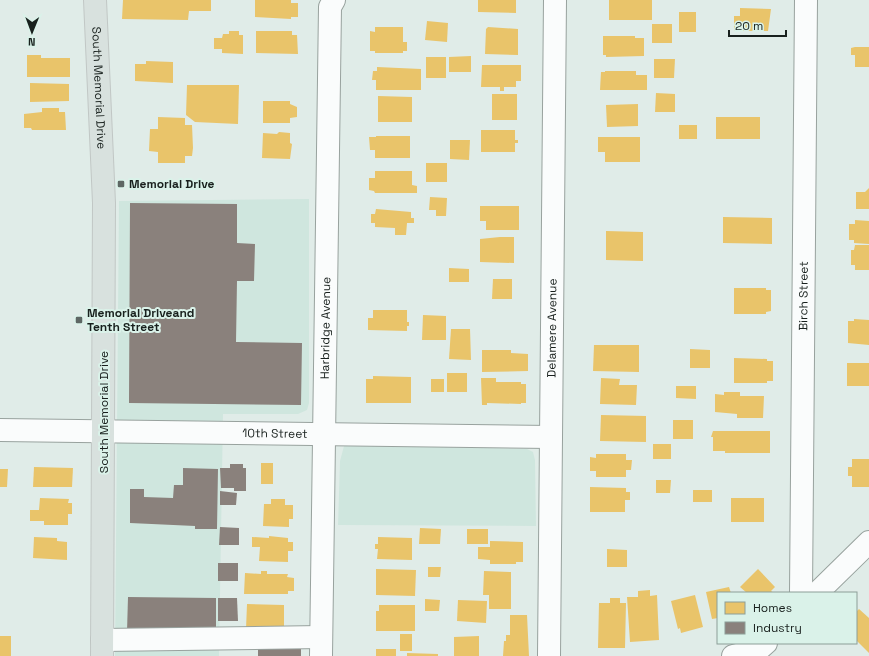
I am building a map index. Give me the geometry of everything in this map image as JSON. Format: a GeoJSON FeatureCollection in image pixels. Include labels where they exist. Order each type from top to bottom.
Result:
{"type":"FeatureCollection","features":[{"type":"Feature","properties":{"kind":"main road","name":"South Memorial Drive"},"geometry":{"type":"LineString","coordinates":[[96,0],[104,203],[102,648]]}},
{"type":"Feature","properties":{"kind":"street","name":"Harbridge Avenue"},"geometry":{"type":"LineString","coordinates":[[321,646],[330,6],[334,0]]}},
{"type":"Feature","properties":{"kind":"street","name":"Delamere Avenue"},"geometry":{"type":"LineString","coordinates":[[549,656],[555,0]]}},
{"type":"Feature","properties":{"kind":"street","name":"Birch Street"},"geometry":{"type":"LineString","coordinates":[[801,592],[806,0]]}},
{"type":"Feature","properties":{"kind":"street","name":"10th Street"},"geometry":{"type":"LineString","coordinates":[[0,430],[551,437]]}},
{"type":"Feature","properties":{"kind":"street"},"geometry":{"type":"LineString","coordinates":[[818,592],[869,542]]}},
{"type":"Feature","properties":{"kind":"street"},"geometry":{"type":"LineString","coordinates":[[733,656],[759,649],[765,644]]}},
{"type":"Feature","properties":{"kind":"street"},"geometry":{"type":"LineString","coordinates":[[102,648],[321,646]]}},
{"type":"Feature","properties":{"kind":"shaded area"},"geometry":{"type":"Polygon","coordinates":[[[309,199],[309,403],[307,410],[298,414],[223,414],[219,656],[115,656],[119,201],[309,199]]]}},
{"type":"Feature","properties":{"kind":"shaded area"},"geometry":{"type":"Polygon","coordinates":[[[344,446],[527,449],[533,452],[535,460],[536,526],[338,525],[340,461],[344,446]]]}},
{"type":"Feature","properties":{"kind":"building: Homes"},"geometry":{"type":"Polygon","coordinates":[[[123,0],[211,0],[211,11],[189,11],[188,20],[122,19],[123,0]]]}},
{"type":"Feature","properties":{"kind":"building: Homes"},"geometry":{"type":"Polygon","coordinates":[[[255,0],[291,0],[291,3],[298,3],[298,17],[291,17],[291,19],[255,17],[255,0]]]}},
{"type":"Feature","properties":{"kind":"building: Homes"},"geometry":{"type":"Polygon","coordinates":[[[478,0],[516,0],[516,13],[478,12],[478,0]]]}},
{"type":"Feature","properties":{"kind":"building: Homes"},"geometry":{"type":"Polygon","coordinates":[[[609,0],[652,0],[652,20],[609,20],[609,0]]]}},
{"type":"Feature","properties":{"kind":"building: Homes"},"geometry":{"type":"Polygon","coordinates":[[[740,8],[771,9],[768,31],[734,31],[734,16],[740,16],[740,8]]]}},
{"type":"Feature","properties":{"kind":"building: Homes"},"geometry":{"type":"Polygon","coordinates":[[[679,12],[696,12],[696,32],[679,32],[679,12]]]}},
{"type":"Feature","properties":{"kind":"building: Homes"},"geometry":{"type":"Polygon","coordinates":[[[427,21],[448,23],[447,42],[425,40],[427,21]]]}},
{"type":"Feature","properties":{"kind":"building: Homes"},"geometry":{"type":"Polygon","coordinates":[[[652,24],[672,24],[672,43],[652,43],[652,24]]]}},
{"type":"Feature","properties":{"kind":"building: Homes"},"geometry":{"type":"Polygon","coordinates":[[[375,27],[403,27],[403,42],[407,42],[407,51],[403,51],[403,53],[375,53],[375,51],[370,51],[370,31],[375,32],[375,27]]]}},
{"type":"Feature","properties":{"kind":"building: Homes"},"geometry":{"type":"Polygon","coordinates":[[[488,27],[518,29],[518,55],[485,54],[486,29],[488,27]]]}},
{"type":"Feature","properties":{"kind":"building: Homes"},"geometry":{"type":"Polygon","coordinates":[[[229,31],[239,31],[239,35],[243,35],[243,54],[222,53],[222,49],[214,49],[214,38],[222,38],[223,34],[229,34],[229,31]]]}},
{"type":"Feature","properties":{"kind":"building: Homes"},"geometry":{"type":"Polygon","coordinates":[[[256,31],[292,31],[292,35],[297,35],[298,54],[256,53],[256,31]]]}},
{"type":"Feature","properties":{"kind":"building: Homes"},"geometry":{"type":"Polygon","coordinates":[[[603,36],[635,36],[635,38],[644,38],[644,56],[606,57],[606,55],[603,55],[603,36]]]}},
{"type":"Feature","properties":{"kind":"building: Homes"},"geometry":{"type":"Polygon","coordinates":[[[869,47],[869,67],[855,67],[855,55],[851,55],[851,48],[869,47]]]}},
{"type":"Feature","properties":{"kind":"building: Homes"},"geometry":{"type":"Polygon","coordinates":[[[27,55],[41,55],[41,58],[70,58],[70,77],[27,77],[27,55]]]}},
{"type":"Feature","properties":{"kind":"building: Homes"},"geometry":{"type":"Polygon","coordinates":[[[471,56],[471,72],[449,72],[449,57],[471,56]]]}},
{"type":"Feature","properties":{"kind":"building: Homes"},"geometry":{"type":"Polygon","coordinates":[[[426,57],[446,57],[446,78],[426,78],[426,57]]]}},
{"type":"Feature","properties":{"kind":"building: Homes"},"geometry":{"type":"Polygon","coordinates":[[[654,59],[675,59],[674,78],[654,78],[654,59]]]}},
{"type":"Feature","properties":{"kind":"building: Homes"},"geometry":{"type":"Polygon","coordinates":[[[146,61],[173,62],[173,83],[135,81],[135,64],[146,64],[146,61]]]}},
{"type":"Feature","properties":{"kind":"building: Homes"},"geometry":{"type":"Polygon","coordinates":[[[482,65],[521,65],[521,81],[516,81],[516,87],[504,87],[504,91],[500,91],[500,87],[481,87],[482,65]]]}},
{"type":"Feature","properties":{"kind":"building: Homes"},"geometry":{"type":"Polygon","coordinates":[[[377,67],[421,69],[421,90],[376,90],[376,80],[372,80],[373,71],[377,71],[377,67]]]}},
{"type":"Feature","properties":{"kind":"building: Homes"},"geometry":{"type":"Polygon","coordinates":[[[636,71],[636,75],[647,75],[647,90],[600,90],[601,72],[636,71]]]}},
{"type":"Feature","properties":{"kind":"building: Homes"},"geometry":{"type":"Polygon","coordinates":[[[30,83],[69,84],[69,101],[30,102],[30,83]]]}},
{"type":"Feature","properties":{"kind":"building: Homes"},"geometry":{"type":"Polygon","coordinates":[[[187,85],[239,85],[238,124],[195,122],[186,115],[187,85]]]}},
{"type":"Feature","properties":{"kind":"building: Homes"},"geometry":{"type":"Polygon","coordinates":[[[656,93],[675,94],[675,112],[655,112],[656,93]]]}},
{"type":"Feature","properties":{"kind":"building: Homes"},"geometry":{"type":"Polygon","coordinates":[[[492,94],[517,94],[517,120],[492,120],[492,94]]]}},
{"type":"Feature","properties":{"kind":"building: Homes"},"geometry":{"type":"Polygon","coordinates":[[[378,96],[412,97],[412,122],[378,122],[378,96]]]}},
{"type":"Feature","properties":{"kind":"building: Homes"},"geometry":{"type":"Polygon","coordinates":[[[263,101],[290,101],[290,104],[297,107],[297,117],[290,118],[290,123],[263,123],[263,101]]]}},
{"type":"Feature","properties":{"kind":"building: Homes"},"geometry":{"type":"Polygon","coordinates":[[[638,104],[638,126],[607,127],[606,105],[638,104]]]}},
{"type":"Feature","properties":{"kind":"building: Homes"},"geometry":{"type":"Polygon","coordinates":[[[42,108],[59,108],[59,112],[65,112],[66,130],[32,130],[31,128],[24,128],[24,114],[42,112],[42,108]]]}},
{"type":"Feature","properties":{"kind":"building: Homes"},"geometry":{"type":"Polygon","coordinates":[[[158,117],[185,118],[185,125],[192,125],[192,156],[185,156],[185,163],[158,163],[158,152],[149,151],[150,129],[158,129],[158,117]]]}},
{"type":"Feature","properties":{"kind":"building: Homes"},"geometry":{"type":"Polygon","coordinates":[[[716,117],[760,117],[760,139],[716,139],[716,117]]]}},
{"type":"Feature","properties":{"kind":"building: Homes"},"geometry":{"type":"Polygon","coordinates":[[[679,125],[697,125],[697,139],[679,139],[679,125]]]}},
{"type":"Feature","properties":{"kind":"building: Homes"},"geometry":{"type":"Polygon","coordinates":[[[481,130],[515,130],[515,140],[518,140],[518,143],[515,143],[515,152],[481,152],[481,130]]]}},
{"type":"Feature","properties":{"kind":"building: Homes"},"geometry":{"type":"Polygon","coordinates":[[[279,132],[290,133],[290,143],[292,144],[290,159],[262,158],[263,133],[277,134],[279,132]]]}},
{"type":"Feature","properties":{"kind":"building: Homes"},"geometry":{"type":"Polygon","coordinates":[[[410,136],[410,158],[375,158],[375,150],[370,150],[369,137],[410,136]]]}},
{"type":"Feature","properties":{"kind":"building: Homes"},"geometry":{"type":"Polygon","coordinates":[[[598,137],[640,137],[640,162],[605,162],[605,152],[598,152],[598,137]]]}},
{"type":"Feature","properties":{"kind":"building: Homes"},"geometry":{"type":"Polygon","coordinates":[[[450,140],[470,140],[469,160],[450,159],[450,140]]]}},
{"type":"Feature","properties":{"kind":"building: Homes"},"geometry":{"type":"Polygon","coordinates":[[[426,163],[447,163],[447,182],[426,182],[426,163]]]}},
{"type":"Feature","properties":{"kind":"building: Homes"},"geometry":{"type":"Polygon","coordinates":[[[375,171],[412,171],[412,185],[417,186],[417,193],[375,193],[374,191],[369,190],[369,178],[375,178],[375,171]]]}},
{"type":"Feature","properties":{"kind":"building: Homes"},"geometry":{"type":"Polygon","coordinates":[[[869,188],[869,209],[856,209],[856,192],[865,192],[869,188]]]}},
{"type":"Feature","properties":{"kind":"building: Homes"},"geometry":{"type":"Polygon","coordinates":[[[430,197],[447,198],[446,216],[436,216],[436,210],[429,210],[430,197]]]}},
{"type":"Feature","properties":{"kind":"building: Homes"},"geometry":{"type":"Polygon","coordinates":[[[480,206],[519,206],[519,230],[486,230],[486,221],[480,221],[480,206]]]}},
{"type":"Feature","properties":{"kind":"building: Homes"},"geometry":{"type":"Polygon","coordinates":[[[376,209],[411,212],[411,218],[414,218],[414,223],[407,223],[406,235],[395,235],[395,228],[375,227],[375,223],[371,223],[371,214],[375,214],[376,209]]]}},
{"type":"Feature","properties":{"kind":"building: Homes"},"geometry":{"type":"Polygon","coordinates":[[[723,217],[772,218],[772,244],[723,243],[723,217]]]}},
{"type":"Feature","properties":{"kind":"building: Homes"},"geometry":{"type":"Polygon","coordinates":[[[855,220],[869,221],[869,244],[854,243],[854,240],[849,240],[849,224],[855,224],[855,220]]]}},
{"type":"Feature","properties":{"kind":"building: Homes"},"geometry":{"type":"Polygon","coordinates":[[[606,231],[643,232],[643,261],[606,260],[606,231]]]}},
{"type":"Feature","properties":{"kind":"building: Homes"},"geometry":{"type":"Polygon","coordinates":[[[514,237],[514,263],[480,262],[480,239],[514,237]]]}},
{"type":"Feature","properties":{"kind":"building: Homes"},"geometry":{"type":"Polygon","coordinates":[[[855,245],[869,245],[869,270],[855,270],[855,265],[851,265],[851,250],[854,250],[855,245]]]}},
{"type":"Feature","properties":{"kind":"building: Homes"},"geometry":{"type":"Polygon","coordinates":[[[449,268],[469,269],[469,282],[449,282],[449,268]]]}},
{"type":"Feature","properties":{"kind":"building: Homes"},"geometry":{"type":"Polygon","coordinates":[[[493,279],[512,279],[512,299],[492,299],[493,279]]]}},
{"type":"Feature","properties":{"kind":"building: Homes"},"geometry":{"type":"Polygon","coordinates":[[[734,288],[766,288],[766,290],[771,290],[771,311],[766,312],[766,314],[734,314],[734,288]]]}},
{"type":"Feature","properties":{"kind":"building: Homes"},"geometry":{"type":"Polygon","coordinates":[[[373,310],[407,310],[407,322],[409,322],[409,326],[407,326],[407,331],[368,330],[368,318],[373,318],[373,310]]]}},
{"type":"Feature","properties":{"kind":"building: Homes"},"geometry":{"type":"Polygon","coordinates":[[[423,315],[446,316],[446,340],[422,340],[423,315]]]}},
{"type":"Feature","properties":{"kind":"building: Homes"},"geometry":{"type":"Polygon","coordinates":[[[854,319],[869,320],[869,345],[848,343],[848,321],[854,321],[854,319]]]}},
{"type":"Feature","properties":{"kind":"building: Homes"},"geometry":{"type":"Polygon","coordinates":[[[451,329],[470,329],[471,360],[449,359],[451,329]]]}},
{"type":"Feature","properties":{"kind":"building: Homes"},"geometry":{"type":"Polygon","coordinates":[[[594,345],[639,345],[639,372],[593,371],[594,345]]]}},
{"type":"Feature","properties":{"kind":"building: Homes"},"geometry":{"type":"Polygon","coordinates":[[[690,349],[710,350],[710,368],[690,368],[690,349]]]}},
{"type":"Feature","properties":{"kind":"building: Homes"},"geometry":{"type":"Polygon","coordinates":[[[482,350],[511,350],[511,353],[528,354],[528,371],[482,372],[482,350]]]}},
{"type":"Feature","properties":{"kind":"building: Homes"},"geometry":{"type":"Polygon","coordinates":[[[734,358],[767,359],[767,361],[773,361],[773,381],[767,381],[767,383],[734,383],[734,358]]]}},
{"type":"Feature","properties":{"kind":"building: Homes"},"geometry":{"type":"Polygon","coordinates":[[[847,363],[869,363],[869,386],[847,386],[847,363]]]}},
{"type":"Feature","properties":{"kind":"building: Homes"},"geometry":{"type":"Polygon","coordinates":[[[447,373],[467,373],[467,392],[447,392],[447,373]]]}},
{"type":"Feature","properties":{"kind":"building: Homes"},"geometry":{"type":"Polygon","coordinates":[[[373,376],[411,377],[411,403],[366,403],[366,379],[373,379],[373,376]]]}},
{"type":"Feature","properties":{"kind":"building: Homes"},"geometry":{"type":"Polygon","coordinates":[[[481,378],[496,378],[496,382],[521,382],[521,384],[526,384],[526,403],[487,403],[487,405],[482,405],[481,378]]]}},
{"type":"Feature","properties":{"kind":"building: Homes"},"geometry":{"type":"Polygon","coordinates":[[[601,378],[620,379],[619,385],[637,385],[636,405],[600,404],[601,378]]]}},
{"type":"Feature","properties":{"kind":"building: Homes"},"geometry":{"type":"Polygon","coordinates":[[[431,379],[444,379],[444,392],[431,392],[431,379]]]}},
{"type":"Feature","properties":{"kind":"building: Homes"},"geometry":{"type":"Polygon","coordinates":[[[676,386],[696,386],[696,399],[676,398],[676,386]]]}},
{"type":"Feature","properties":{"kind":"building: Homes"},"geometry":{"type":"Polygon","coordinates":[[[724,392],[740,392],[740,396],[764,396],[763,418],[737,418],[737,414],[715,412],[715,394],[724,395],[724,392]]]}},
{"type":"Feature","properties":{"kind":"building: Homes"},"geometry":{"type":"Polygon","coordinates":[[[601,415],[646,416],[646,442],[600,441],[601,415]]]}},
{"type":"Feature","properties":{"kind":"building: Homes"},"geometry":{"type":"Polygon","coordinates":[[[673,420],[693,420],[693,439],[673,439],[673,420]]]}},
{"type":"Feature","properties":{"kind":"building: Homes"},"geometry":{"type":"Polygon","coordinates":[[[713,431],[770,431],[770,453],[725,453],[725,451],[713,451],[713,437],[711,437],[713,431]]]}},
{"type":"Feature","properties":{"kind":"building: Homes"},"geometry":{"type":"Polygon","coordinates":[[[653,444],[671,444],[671,459],[653,459],[653,444]]]}},
{"type":"Feature","properties":{"kind":"building: Homes"},"geometry":{"type":"Polygon","coordinates":[[[596,454],[626,454],[626,460],[632,460],[631,470],[626,470],[626,477],[596,477],[596,471],[590,471],[590,457],[596,458],[596,454]]]}},
{"type":"Feature","properties":{"kind":"building: Homes"},"geometry":{"type":"Polygon","coordinates":[[[852,459],[869,459],[869,487],[852,487],[852,476],[848,476],[848,467],[852,467],[852,459]]]}},
{"type":"Feature","properties":{"kind":"building: Homes"},"geometry":{"type":"Polygon","coordinates":[[[261,463],[273,463],[273,484],[261,484],[261,463]]]}},
{"type":"Feature","properties":{"kind":"building: Homes"},"geometry":{"type":"Polygon","coordinates":[[[34,467],[73,468],[72,487],[33,487],[34,467]]]}},
{"type":"Feature","properties":{"kind":"building: Homes"},"geometry":{"type":"Polygon","coordinates":[[[0,469],[8,469],[7,487],[0,487],[0,469]]]}},
{"type":"Feature","properties":{"kind":"building: Homes"},"geometry":{"type":"Polygon","coordinates":[[[656,480],[671,480],[670,493],[656,493],[656,480]]]}},
{"type":"Feature","properties":{"kind":"building: Homes"},"geometry":{"type":"Polygon","coordinates":[[[590,487],[626,488],[626,492],[630,492],[630,500],[625,500],[625,512],[590,512],[590,487]]]}},
{"type":"Feature","properties":{"kind":"building: Homes"},"geometry":{"type":"Polygon","coordinates":[[[693,490],[712,490],[712,502],[693,502],[693,490]]]}},
{"type":"Feature","properties":{"kind":"building: Homes"},"geometry":{"type":"Polygon","coordinates":[[[40,498],[69,499],[68,503],[72,503],[72,514],[68,514],[68,525],[44,525],[44,521],[30,521],[30,510],[39,510],[40,498]]]}},
{"type":"Feature","properties":{"kind":"building: Homes"},"geometry":{"type":"Polygon","coordinates":[[[731,498],[764,498],[764,522],[731,522],[731,498]]]}},
{"type":"Feature","properties":{"kind":"building: Homes"},"geometry":{"type":"Polygon","coordinates":[[[271,499],[285,499],[285,505],[293,505],[293,519],[289,519],[289,527],[263,526],[264,504],[271,504],[271,499]]]}},
{"type":"Feature","properties":{"kind":"building: Homes"},"geometry":{"type":"Polygon","coordinates":[[[420,528],[441,529],[440,544],[419,544],[420,528]]]}},
{"type":"Feature","properties":{"kind":"building: Homes"},"geometry":{"type":"Polygon","coordinates":[[[467,529],[488,529],[488,544],[467,544],[467,529]]]}},
{"type":"Feature","properties":{"kind":"building: Homes"},"geometry":{"type":"Polygon","coordinates":[[[269,536],[288,538],[288,542],[293,542],[293,551],[288,551],[288,562],[259,561],[260,547],[252,547],[252,537],[269,538],[269,536]]]}},
{"type":"Feature","properties":{"kind":"building: Homes"},"geometry":{"type":"Polygon","coordinates":[[[34,537],[57,538],[57,541],[67,542],[67,560],[33,558],[34,537]]]}},
{"type":"Feature","properties":{"kind":"building: Homes"},"geometry":{"type":"Polygon","coordinates":[[[378,537],[412,538],[412,560],[377,559],[378,549],[375,549],[375,544],[378,544],[378,537]]]}},
{"type":"Feature","properties":{"kind":"building: Homes"},"geometry":{"type":"Polygon","coordinates":[[[490,541],[523,542],[523,562],[516,562],[516,564],[490,564],[490,560],[478,559],[478,547],[490,547],[490,541]]]}},
{"type":"Feature","properties":{"kind":"building: Homes"},"geometry":{"type":"Polygon","coordinates":[[[607,549],[627,550],[627,567],[607,567],[607,549]]]}},
{"type":"Feature","properties":{"kind":"building: Homes"},"geometry":{"type":"Polygon","coordinates":[[[428,567],[441,567],[440,577],[428,577],[428,567]]]}},
{"type":"Feature","properties":{"kind":"building: Homes"},"geometry":{"type":"Polygon","coordinates":[[[376,569],[416,570],[415,596],[376,595],[376,569]]]}},
{"type":"Feature","properties":{"kind":"building: Homes"},"geometry":{"type":"Polygon","coordinates":[[[758,569],[775,587],[771,591],[772,592],[746,592],[740,587],[758,569]]]}},
{"type":"Feature","properties":{"kind":"building: Homes"},"geometry":{"type":"Polygon","coordinates":[[[261,571],[267,571],[267,574],[288,574],[287,577],[294,578],[294,591],[288,591],[288,594],[244,594],[245,573],[261,574],[261,571]]]}},
{"type":"Feature","properties":{"kind":"building: Homes"},"geometry":{"type":"Polygon","coordinates":[[[484,571],[511,572],[511,609],[489,609],[489,595],[483,595],[484,571]]]}},
{"type":"Feature","properties":{"kind":"building: Homes"},"geometry":{"type":"Polygon","coordinates":[[[729,587],[731,592],[717,592],[717,618],[712,619],[706,592],[729,587]]]}},
{"type":"Feature","properties":{"kind":"building: Homes"},"geometry":{"type":"Polygon","coordinates":[[[650,590],[650,596],[657,595],[659,640],[630,642],[627,597],[638,597],[638,591],[650,590]]]}},
{"type":"Feature","properties":{"kind":"building: Homes"},"geometry":{"type":"Polygon","coordinates":[[[695,595],[703,627],[681,633],[680,628],[678,629],[671,601],[695,595]]]}},
{"type":"Feature","properties":{"kind":"building: Homes"},"geometry":{"type":"Polygon","coordinates":[[[610,598],[620,598],[620,603],[626,603],[625,648],[598,648],[599,603],[610,603],[610,598]]]}},
{"type":"Feature","properties":{"kind":"building: Homes"},"geometry":{"type":"Polygon","coordinates":[[[425,599],[440,600],[439,611],[425,611],[425,599]]]}},
{"type":"Feature","properties":{"kind":"building: Homes"},"geometry":{"type":"Polygon","coordinates":[[[458,600],[487,601],[486,623],[457,621],[458,600]]]}},
{"type":"Feature","properties":{"kind":"building: Homes"},"geometry":{"type":"Polygon","coordinates":[[[247,604],[284,605],[284,630],[246,629],[247,604]]]}},
{"type":"Feature","properties":{"kind":"building: Homes"},"geometry":{"type":"Polygon","coordinates":[[[379,605],[415,605],[415,631],[376,631],[376,611],[379,611],[379,605]]]}},
{"type":"Feature","properties":{"kind":"building: Homes"},"geometry":{"type":"Polygon","coordinates":[[[859,609],[869,618],[869,653],[857,641],[857,611],[859,609]]]}},
{"type":"Feature","properties":{"kind":"building: Homes"},"geometry":{"type":"Polygon","coordinates":[[[510,615],[527,615],[529,656],[503,656],[506,635],[510,635],[510,615]]]}},
{"type":"Feature","properties":{"kind":"building: Homes"},"geometry":{"type":"Polygon","coordinates":[[[400,634],[412,634],[412,651],[400,651],[400,634]]]}},
{"type":"Feature","properties":{"kind":"building: Homes"},"geometry":{"type":"Polygon","coordinates":[[[0,636],[11,636],[11,656],[0,656],[0,636]]]}},
{"type":"Feature","properties":{"kind":"building: Homes"},"geometry":{"type":"Polygon","coordinates":[[[479,636],[479,656],[454,656],[454,637],[479,636]]]}},
{"type":"Feature","properties":{"kind":"building: Homes"},"geometry":{"type":"Polygon","coordinates":[[[376,649],[396,649],[396,656],[376,656],[376,649]]]}},
{"type":"Feature","properties":{"kind":"building: Homes"},"geometry":{"type":"Polygon","coordinates":[[[407,653],[438,654],[438,656],[407,656],[407,653]]]}},
{"type":"Feature","properties":{"kind":"building: Industry"},"geometry":{"type":"Polygon","coordinates":[[[130,203],[237,204],[237,243],[255,244],[254,281],[237,281],[236,342],[302,343],[301,405],[129,403],[130,203]]]}},
{"type":"Feature","properties":{"kind":"building: Industry"},"geometry":{"type":"Polygon","coordinates":[[[230,464],[243,464],[243,468],[246,468],[246,491],[234,491],[234,488],[221,488],[220,468],[230,468],[230,464]]]}},
{"type":"Feature","properties":{"kind":"building: Industry"},"geometry":{"type":"Polygon","coordinates":[[[183,468],[218,469],[217,529],[195,529],[195,526],[130,523],[130,489],[144,489],[144,497],[173,498],[174,485],[183,485],[183,468]]]}},
{"type":"Feature","properties":{"kind":"building: Industry"},"geometry":{"type":"Polygon","coordinates":[[[220,491],[237,493],[236,505],[220,505],[220,491]]]}},
{"type":"Feature","properties":{"kind":"building: Industry"},"geometry":{"type":"Polygon","coordinates":[[[220,527],[239,528],[239,545],[219,545],[220,527]]]}},
{"type":"Feature","properties":{"kind":"building: Industry"},"geometry":{"type":"Polygon","coordinates":[[[218,563],[238,563],[238,581],[218,581],[218,563]]]}},
{"type":"Feature","properties":{"kind":"building: Industry"},"geometry":{"type":"Polygon","coordinates":[[[128,597],[216,598],[216,634],[127,632],[128,597]]]}},
{"type":"Feature","properties":{"kind":"building: Industry"},"geometry":{"type":"Polygon","coordinates":[[[218,598],[237,598],[238,621],[218,621],[218,598]]]}},
{"type":"Feature","properties":{"kind":"building: Industry"},"geometry":{"type":"Polygon","coordinates":[[[258,643],[301,643],[301,656],[258,656],[258,643]]]}},
{"type":"Feature","properties":{"kind":"place","name":"Memorial Drive"},"geometry":{"type":"Point","coordinates":[121,184]}},
{"type":"Feature","properties":{"kind":"place","name":"Memorial Driveand Tenth Street"},"geometry":{"type":"Point","coordinates":[79,320]}}]}
